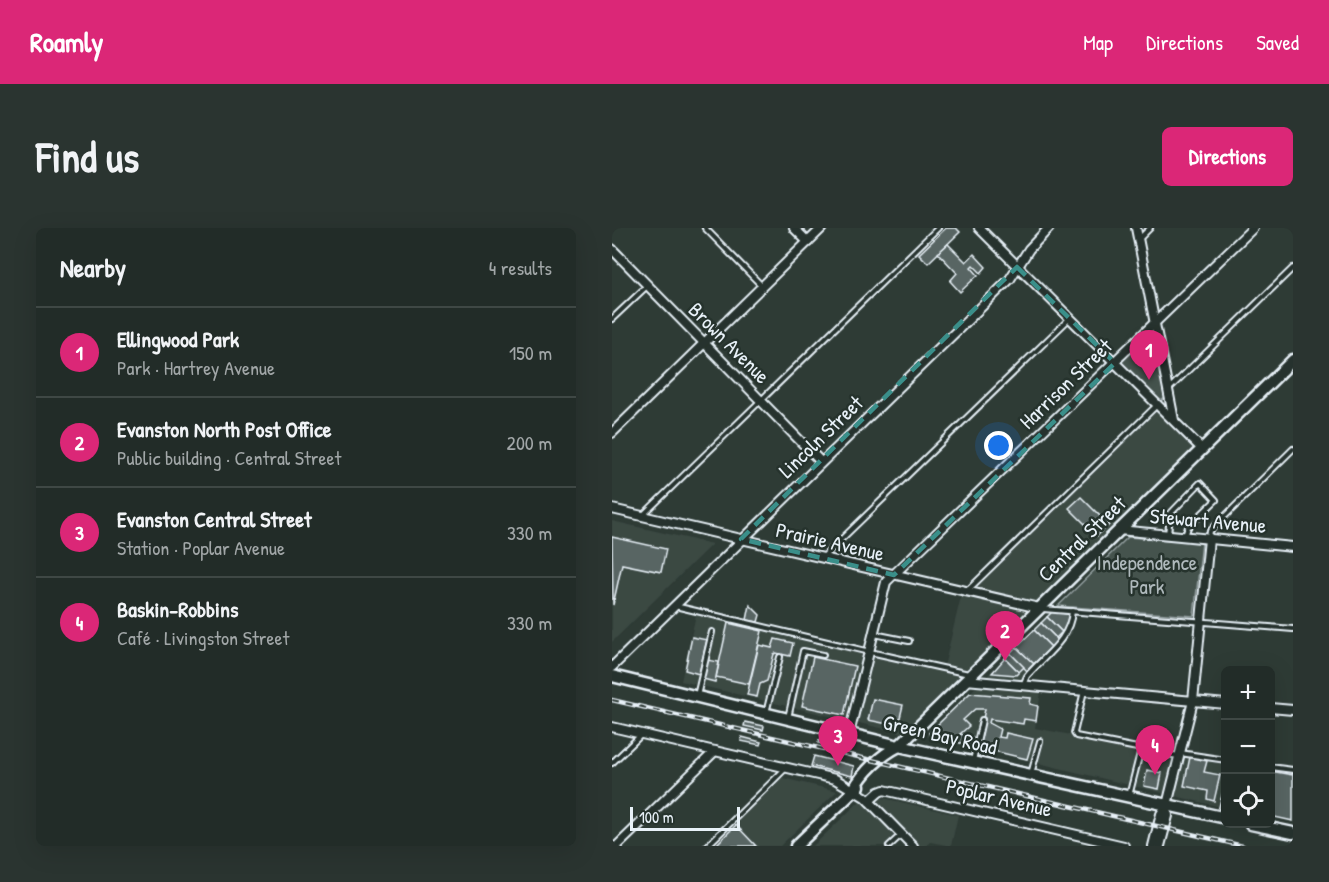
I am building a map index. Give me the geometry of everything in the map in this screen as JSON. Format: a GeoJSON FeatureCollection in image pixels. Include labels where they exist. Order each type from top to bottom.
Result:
{"type":"FeatureCollection","features":[{"type":"Feature","properties":{"kind":"main road","name":"Central Street"},"geometry":{"type":"LineString","coordinates":[[796,846],[854,789],[860,779],[889,751],[899,746],[1293,360]]}},
{"type":"Feature","properties":{"kind":"main road","name":"Green Bay Road"},"geometry":{"type":"LineString","coordinates":[[612,676],[899,746],[1221,817]]}},
{"type":"Feature","properties":{"kind":"main road"},"geometry":{"type":"LineString","coordinates":[[1270,828],[1293,833]]}},
{"type":"Feature","properties":{"kind":"street"},"geometry":{"type":"LineString","coordinates":[[794,228],[808,242]]}},
{"type":"Feature","properties":{"kind":"street"},"geometry":{"type":"LineString","coordinates":[[612,434],[822,228]]}},
{"type":"Feature","properties":{"kind":"street"},"geometry":{"type":"LineString","coordinates":[[979,228],[1202,449]]}},
{"type":"Feature","properties":{"kind":"street","name":"Lincoln Street"},"geometry":{"type":"LineString","coordinates":[[612,667],[1010,279],[1029,249],[1049,228]]}},
{"type":"Feature","properties":{"kind":"street"},"geometry":{"type":"LineString","coordinates":[[1136,228],[1174,421]]}},
{"type":"Feature","properties":{"kind":"street","name":"Harrison Street"},"geometry":{"type":"LineString","coordinates":[[849,734],[886,582],[1253,228]]}},
{"type":"Feature","properties":{"kind":"street","name":"Brown Avenue"},"geometry":{"type":"LineString","coordinates":[[612,249],[821,462]]}},
{"type":"Feature","properties":{"kind":"street","name":"Prairie Avenue"},"geometry":{"type":"LineString","coordinates":[[612,509],[1039,608]]}},
{"type":"Feature","properties":{"kind":"street","name":"Stewart Avenue"},"geometry":{"type":"LineString","coordinates":[[1119,530],[1292,546]]}},
{"type":"Feature","properties":{"kind":"street"},"geometry":{"type":"LineString","coordinates":[[1153,846],[1161,814],[1167,805],[1193,701],[1209,539]]}},
{"type":"Feature","properties":{"kind":"street"},"geometry":{"type":"LineString","coordinates":[[969,677],[1023,685],[1221,704]]}},
{"type":"Feature","properties":{"kind":"street"},"geometry":{"type":"LineString","coordinates":[[1275,708],[1293,710]]}},
{"type":"Feature","properties":{"kind":"street"},"geometry":{"type":"LineString","coordinates":[[612,727],[835,779],[854,789],[869,801],[913,846]]}},
{"type":"Feature","properties":{"kind":"street"},"geometry":{"type":"LineString","coordinates":[[617,846],[714,751]]}},
{"type":"Feature","properties":{"kind":"street","name":"Poplar Avenue"},"geometry":{"type":"LineString","coordinates":[[869,801],[884,790],[1124,846]]}},
{"type":"Feature","properties":{"kind":"street"},"geometry":{"type":"LineString","coordinates":[[1160,846],[1168,816],[1167,805]]}},
{"type":"Feature","properties":{"kind":"lane"},"geometry":{"type":"LineString","coordinates":[[705,228],[762,286]]}},
{"type":"Feature","properties":{"kind":"lane"},"geometry":{"type":"LineString","coordinates":[[642,517],[938,228]]}},
{"type":"Feature","properties":{"kind":"lane"},"geometry":{"type":"LineString","coordinates":[[1138,240],[1150,228]]}},
{"type":"Feature","properties":{"kind":"lane"},"geometry":{"type":"LineString","coordinates":[[1168,390],[1293,268]]}},
{"type":"Feature","properties":{"kind":"lane"},"geometry":{"type":"LineString","coordinates":[[612,319],[647,285]]}},
{"type":"Feature","properties":{"kind":"lane"},"geometry":{"type":"LineString","coordinates":[[822,558],[1070,318]]}},
{"type":"Feature","properties":{"kind":"lane"},"geometry":{"type":"LineString","coordinates":[[966,592],[1158,405]]}},
{"type":"Feature","properties":{"kind":"lane"},"geometry":{"type":"LineString","coordinates":[[1209,539],[1210,531],[1293,449]]}},
{"type":"Feature","properties":{"kind":"lane"},"geometry":{"type":"LineString","coordinates":[[1168,536],[1170,514],[1200,483],[1216,500],[1188,527],[1185,537]]}},
{"type":"Feature","properties":{"kind":"lane"},"geometry":{"type":"LineString","coordinates":[[674,606],[969,677]]}},
{"type":"Feature","properties":{"kind":"lane"},"geometry":{"type":"LineString","coordinates":[[1039,608],[1293,629]]}},
{"type":"Feature","properties":{"kind":"lane"},"geometry":{"type":"LineString","coordinates":[[1023,685],[1027,676],[1066,635],[1072,611]]}},
{"type":"Feature","properties":{"kind":"lane"},"geometry":{"type":"LineString","coordinates":[[697,697],[712,632]]}},
{"type":"Feature","properties":{"kind":"lane"},"geometry":{"type":"LineString","coordinates":[[874,634],[909,641]]}},
{"type":"Feature","properties":{"kind":"lane"},"geometry":{"type":"LineString","coordinates":[[788,719],[803,651],[823,655]]}},
{"type":"Feature","properties":{"kind":"lane"},"geometry":{"type":"LineString","coordinates":[[766,713],[780,657]]}},
{"type":"Feature","properties":{"kind":"lane"},"geometry":{"type":"LineString","coordinates":[[1084,691],[1074,734],[1076,736],[1141,749],[1221,759]]}},
{"type":"Feature","properties":{"kind":"lane"},"geometry":{"type":"LineString","coordinates":[[973,762],[982,720]]}},
{"type":"Feature","properties":{"kind":"lane"},"geometry":{"type":"LineString","coordinates":[[612,763],[641,734]]}},
{"type":"Feature","properties":{"kind":"lane"},"geometry":{"type":"LineString","coordinates":[[1031,775],[1040,741]]}},
{"type":"Feature","properties":{"kind":"lane"},"geometry":{"type":"LineString","coordinates":[[1129,796],[1141,749]]}},
{"type":"Feature","properties":{"kind":"lane"},"geometry":{"type":"LineString","coordinates":[[1275,768],[1293,770]]}},
{"type":"Feature","properties":{"kind":"lane"},"geometry":{"type":"LineString","coordinates":[[706,846],[785,769]]}},
{"type":"Feature","properties":{"kind":"lane"},"geometry":{"type":"LineString","coordinates":[[889,846],[901,834]]}},
{"type":"Feature","properties":{"kind":"highlighted area"},"geometry":{"type":"Polygon","coordinates":[[[1017,267],[1115,363],[894,575],[741,539],[1017,267]]]}},
{"type":"Feature","properties":{"kind":"shaded area"},"geometry":{"type":"Polygon","coordinates":[[[1156,408],[1194,447],[902,733],[681,681],[697,610],[944,667],[962,592],[967,593],[1156,408]]]}},
{"type":"Feature","properties":{"kind":"shaded area"},"geometry":{"type":"Polygon","coordinates":[[[612,521],[712,544],[612,642],[612,521]]]}},
{"type":"Feature","properties":{"kind":"shaded area"},"geometry":{"type":"Polygon","coordinates":[[[1058,606],[1075,607],[1072,633],[1021,683],[1042,686],[1035,728],[1180,756],[1182,752],[1221,758],[1221,807],[926,736],[1058,606]]]}},
{"type":"Feature","properties":{"kind":"shaded area"},"geometry":{"type":"Polygon","coordinates":[[[774,776],[837,791],[780,846],[704,846],[774,776]]]}},
{"type":"Feature","properties":{"kind":"shaded area"},"geometry":{"type":"Polygon","coordinates":[[[879,797],[958,815],[951,846],[930,842],[926,846],[914,846],[902,834],[889,846],[813,846],[861,800],[869,808],[879,797]]]}},
{"type":"Feature","properties":{"kind":"green space"},"geometry":{"type":"Polygon","coordinates":[[[1148,337],[1154,343],[1165,393],[1165,398],[1159,402],[1120,363],[1148,337]]]}},
{"type":"Feature","properties":{"kind":"green space","name":"Independence Park"},"geometry":{"type":"Polygon","coordinates":[[[1128,537],[1202,542],[1194,616],[1058,606],[1128,537]]]}},
{"type":"Feature","properties":{"kind":"building"},"geometry":{"type":"Polygon","coordinates":[[[946,228],[956,228],[960,232],[928,263],[919,254],[946,228]]]}},
{"type":"Feature","properties":{"kind":"building"},"geometry":{"type":"Polygon","coordinates":[[[948,244],[966,262],[974,254],[986,267],[981,273],[973,265],[971,267],[978,275],[960,292],[950,281],[957,273],[938,253],[948,244]]]}},
{"type":"Feature","properties":{"kind":"building"},"geometry":{"type":"Polygon","coordinates":[[[1081,497],[1109,525],[1097,536],[1069,508],[1081,497]]]}},
{"type":"Feature","properties":{"kind":"building"},"geometry":{"type":"Polygon","coordinates":[[[612,537],[666,549],[661,572],[622,564],[613,605],[612,537]]]}},
{"type":"Feature","properties":{"kind":"building"},"geometry":{"type":"Polygon","coordinates":[[[750,605],[760,615],[758,622],[747,620],[750,605]]]}},
{"type":"Feature","properties":{"kind":"building"},"geometry":{"type":"Polygon","coordinates":[[[1052,612],[1069,614],[1068,626],[1062,632],[1047,617],[1052,612]]]}},
{"type":"Feature","properties":{"kind":"building"},"geometry":{"type":"Polygon","coordinates":[[[1047,617],[1062,632],[1056,638],[1041,623],[1047,617]]]}},
{"type":"Feature","properties":{"kind":"building"},"geometry":{"type":"Polygon","coordinates":[[[728,623],[762,631],[749,684],[716,677],[728,623]]]}},
{"type":"Feature","properties":{"kind":"building"},"geometry":{"type":"Polygon","coordinates":[[[1041,623],[1058,640],[1051,647],[1034,630],[1041,623]]]}},
{"type":"Feature","properties":{"kind":"building"},"geometry":{"type":"Polygon","coordinates":[[[1034,630],[1051,647],[1034,664],[1016,647],[1034,630]]]}},
{"type":"Feature","properties":{"kind":"building"},"geometry":{"type":"Polygon","coordinates":[[[692,637],[707,640],[699,674],[685,670],[692,637]]]}},
{"type":"Feature","properties":{"kind":"building"},"geometry":{"type":"Polygon","coordinates":[[[775,639],[793,643],[790,656],[774,654],[767,681],[760,684],[757,697],[747,695],[759,645],[772,648],[775,639]]]}},
{"type":"Feature","properties":{"kind":"building"},"geometry":{"type":"Polygon","coordinates":[[[1016,647],[1034,664],[1027,671],[1010,653],[1016,647]]]}},
{"type":"Feature","properties":{"kind":"building"},"geometry":{"type":"Polygon","coordinates":[[[1010,653],[1024,667],[1019,672],[1005,658],[1010,653]]]}},
{"type":"Feature","properties":{"kind":"building"},"geometry":{"type":"Polygon","coordinates":[[[813,657],[855,666],[844,715],[802,706],[813,657]]]}},
{"type":"Feature","properties":{"kind":"building"},"geometry":{"type":"Polygon","coordinates":[[[1005,658],[1019,672],[1016,675],[992,673],[1005,658]]]}},
{"type":"Feature","properties":{"kind":"building"},"geometry":{"type":"Polygon","coordinates":[[[707,660],[719,662],[715,682],[703,679],[707,660]]]}},
{"type":"Feature","properties":{"kind":"building"},"geometry":{"type":"Polygon","coordinates":[[[970,693],[1031,698],[1030,704],[1038,706],[1036,721],[1024,719],[1023,724],[990,719],[989,723],[1000,729],[998,737],[1005,738],[1006,733],[1033,739],[1027,759],[977,747],[985,709],[975,709],[963,720],[969,726],[960,734],[976,738],[974,746],[956,742],[950,736],[946,740],[930,736],[929,733],[970,693]]]}},
{"type":"Feature","properties":{"kind":"building"},"geometry":{"type":"Polygon","coordinates":[[[873,699],[903,705],[898,726],[868,720],[873,699]]]}},
{"type":"Feature","properties":{"kind":"building"},"geometry":{"type":"Polygon","coordinates":[[[745,722],[764,726],[763,730],[744,726],[745,722]]]}},
{"type":"Feature","properties":{"kind":"building"},"geometry":{"type":"Polygon","coordinates":[[[742,737],[761,742],[760,745],[741,741],[742,737]]]}},
{"type":"Feature","properties":{"kind":"building"},"geometry":{"type":"Polygon","coordinates":[[[819,740],[849,746],[848,750],[818,743],[819,740]]]}},
{"type":"Feature","properties":{"kind":"building"},"geometry":{"type":"Polygon","coordinates":[[[814,756],[854,766],[852,776],[811,766],[814,756]]]}},
{"type":"Feature","properties":{"kind":"building"},"geometry":{"type":"Polygon","coordinates":[[[1190,757],[1207,761],[1204,772],[1220,775],[1214,801],[1207,799],[1208,791],[1184,786],[1190,757]]]}},
{"type":"Feature","properties":{"kind":"building"},"geometry":{"type":"Polygon","coordinates":[[[1147,770],[1162,773],[1159,789],[1144,786],[1147,770]]]}},
{"type":"Feature","properties":{"kind":"building"},"geometry":{"type":"Polygon","coordinates":[[[1275,772],[1293,775],[1293,821],[1275,817],[1275,772]]]}},
{"type":"Feature","properties":{"kind":"building"},"geometry":{"type":"Polygon","coordinates":[[[736,825],[756,846],[715,846],[736,825]]]}},
{"type":"Feature","properties":{"kind":"railway"},"geometry":{"type":"LineString","coordinates":[[612,700],[1243,846]]}},
{"type":"Feature","properties":{"kind":"place","name":"Ellingwood Park"},"geometry":{"type":"Point","coordinates":[1149,380]}},
{"type":"Feature","properties":{"kind":"place","name":"Evanston North Post Office"},"geometry":{"type":"Point","coordinates":[1005,661]}},
{"type":"Feature","properties":{"kind":"place","name":"Evanston Central Street"},"geometry":{"type":"Point","coordinates":[838,766]}},
{"type":"Feature","properties":{"kind":"place","name":"Baskin-Robbins"},"geometry":{"type":"Point","coordinates":[1155,775]}}]}
